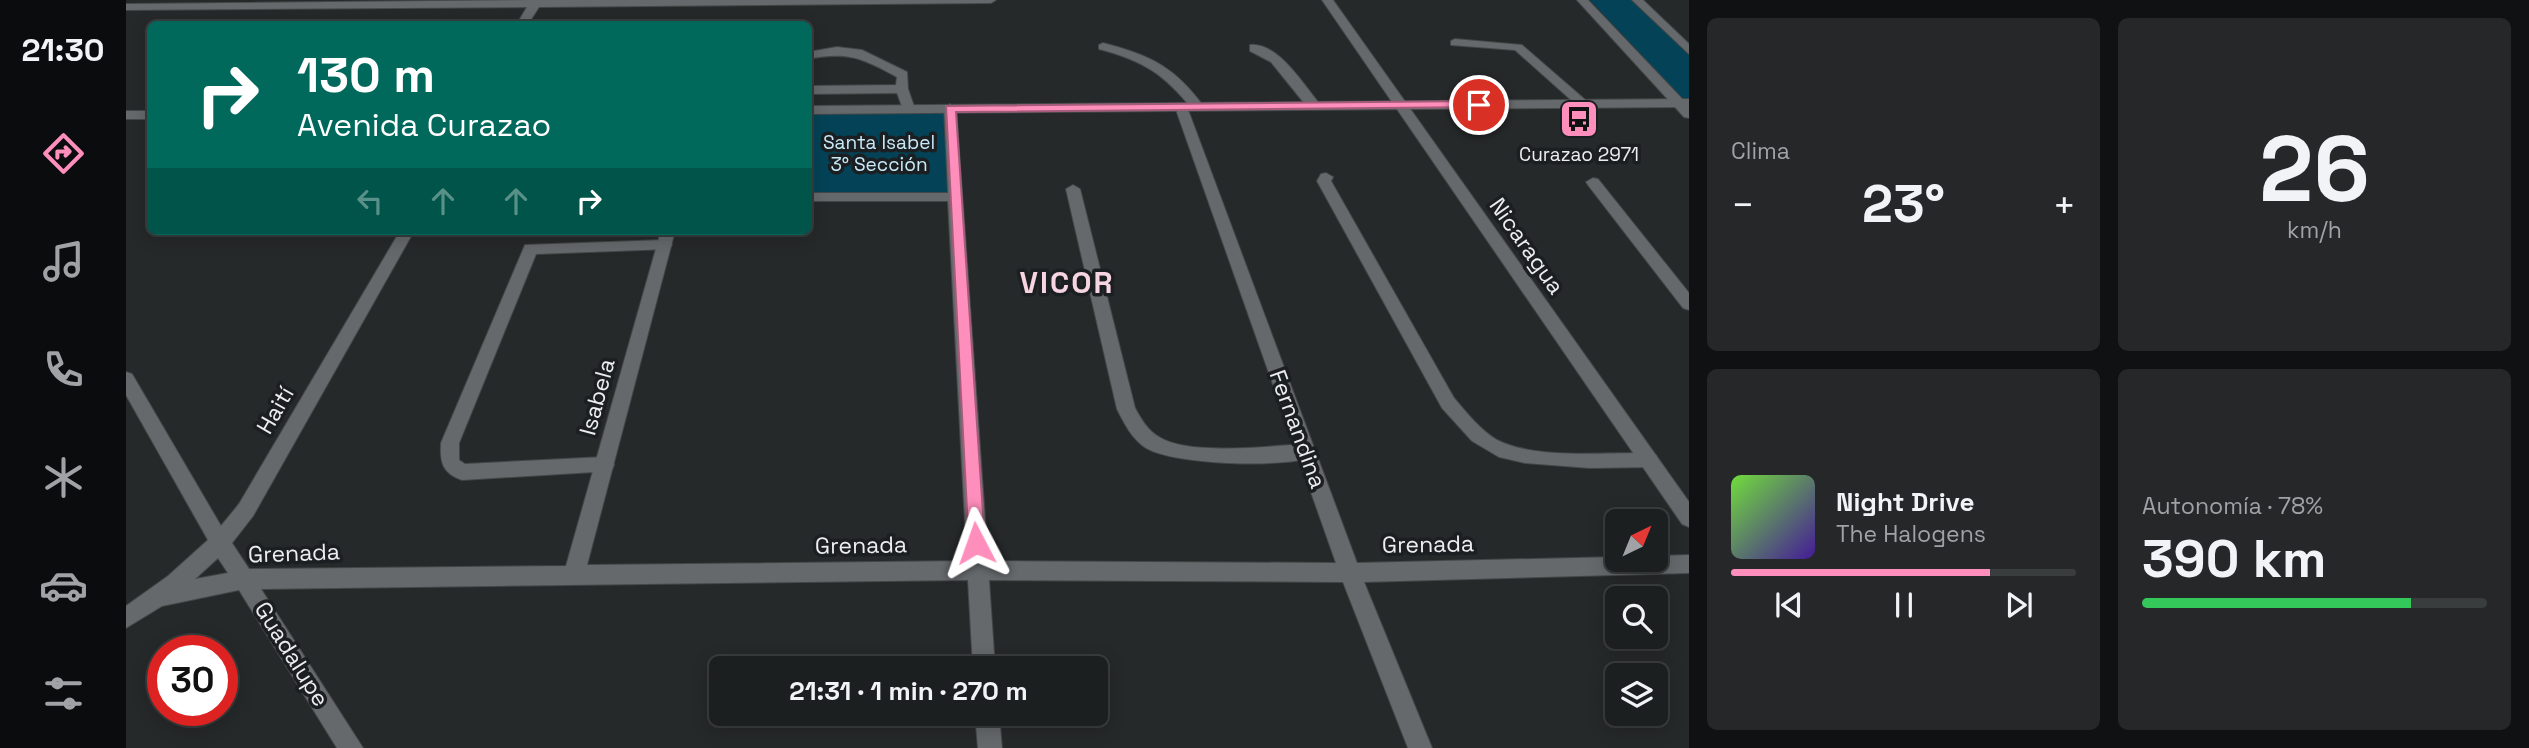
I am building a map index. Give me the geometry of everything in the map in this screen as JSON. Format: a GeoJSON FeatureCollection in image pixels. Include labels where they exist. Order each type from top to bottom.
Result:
{"type":"FeatureCollection","features":[{"type":"Feature","properties":{"kind":"street"},"geometry":{"type":"LineString","coordinates":[[126,6],[991,0]]}},
{"type":"Feature","properties":{"kind":"street","name":"Nicaragua"},"geometry":{"type":"LineString","coordinates":[[1327,0],[1689,518]]}},
{"type":"Feature","properties":{"kind":"street"},"geometry":{"type":"LineString","coordinates":[[1582,0],[1686,107]]}},
{"type":"Feature","properties":{"kind":"street"},"geometry":{"type":"LineString","coordinates":[[1637,0],[1689,50]]}},
{"type":"Feature","properties":{"kind":"street"},"geometry":{"type":"LineString","coordinates":[[525,21],[536,2]]}},
{"type":"Feature","properties":{"kind":"street"},"geometry":{"type":"LineString","coordinates":[[1455,43],[1518,47],[1584,104]]}},
{"type":"Feature","properties":{"kind":"street"},"geometry":{"type":"LineString","coordinates":[[1103,47],[1132,54],[1167,70],[1190,107]]}},
{"type":"Feature","properties":{"kind":"street"},"geometry":{"type":"LineString","coordinates":[[1254,48],[1275,59],[1314,106]]}},
{"type":"Feature","properties":{"kind":"street"},"geometry":{"type":"LineString","coordinates":[[812,55],[836,49],[855,49],[902,75],[902,89],[909,109]]}},
{"type":"Feature","properties":{"kind":"street"},"geometry":{"type":"LineString","coordinates":[[812,90],[902,89]]}},
{"type":"Feature","properties":{"kind":"street"},"geometry":{"type":"LineString","coordinates":[[812,110],[1584,104],[1686,107]]}},
{"type":"Feature","properties":{"kind":"street","name":"Fernandina"},"geometry":{"type":"LineString","coordinates":[[1190,107],[1306,453],[1350,573],[1420,748]]}},
{"type":"Feature","properties":{"kind":"street"},"geometry":{"type":"LineString","coordinates":[[950,108],[953,197],[983,656]]}},
{"type":"Feature","properties":{"kind":"street"},"geometry":{"type":"LineString","coordinates":[[126,115],[147,115]]}},
{"type":"Feature","properties":{"kind":"street"},"geometry":{"type":"LineString","coordinates":[[1326,177],[1324,181],[1448,403],[1469,429],[1493,446],[1523,456],[1649,461]]}},
{"type":"Feature","properties":{"kind":"street"},"geometry":{"type":"LineString","coordinates":[[1593,182],[1689,304]]}},
{"type":"Feature","properties":{"kind":"street"},"geometry":{"type":"LineString","coordinates":[[1073,189],[1126,409],[1137,429],[1155,445],[1179,454],[1306,453]]}},
{"type":"Feature","properties":{"kind":"street"},"geometry":{"type":"LineString","coordinates":[[812,197],[953,197]]}},
{"type":"Feature","properties":{"kind":"street","name":"Haití"},"geometry":{"type":"LineString","coordinates":[[162,596],[221,544],[246,510],[405,235]]}},
{"type":"Feature","properties":{"kind":"street"},"geometry":{"type":"LineString","coordinates":[[604,465],[462,472],[450,463],[450,443],[530,249],[666,238]]}},
{"type":"Feature","properties":{"kind":"street","name":"Isabela"},"geometry":{"type":"LineString","coordinates":[[574,575],[666,238]]}},
{"type":"Feature","properties":{"kind":"street","name":"Guadalupe"},"geometry":{"type":"LineString","coordinates":[[126,379],[221,544],[246,579],[351,748]]}},
{"type":"Feature","properties":{"kind":"street","name":"Grenada"},"geometry":{"type":"LineString","coordinates":[[162,596],[246,579],[977,570],[1350,573],[1689,564]]}},
{"type":"Feature","properties":{"kind":"street"},"geometry":{"type":"LineString","coordinates":[[126,618],[162,596]]}},
{"type":"Feature","properties":{"kind":"street"},"geometry":{"type":"LineString","coordinates":[[988,726],[990,748]]}},
{"type":"Feature","properties":{"kind":"green space"},"geometry":{"type":"Polygon","coordinates":[[[1590,0],[1631,0],[1689,54],[1689,98],[1682,98],[1590,0]]]}},
{"type":"Feature","properties":{"kind":"green space","name":"Santa Isabel 3° Sección"},"geometry":{"type":"Polygon","coordinates":[[[944,113],[950,192],[812,192],[812,114],[944,113]]]}},
{"type":"Feature","properties":{"kind":"place","name":"Curazao 2971"},"geometry":{"type":"Point","coordinates":[1579,119]}},
{"type":"Feature","properties":{"kind":"district","name":"VICOR"},"geometry":{"type":"Point","coordinates":[1067,282]}},
{"type":"Feature","properties":{"kind":"route"},"geometry":{"type":"LineString","coordinates":[[976,543],[953,197],[950,108],[1479,105]]}}]}
